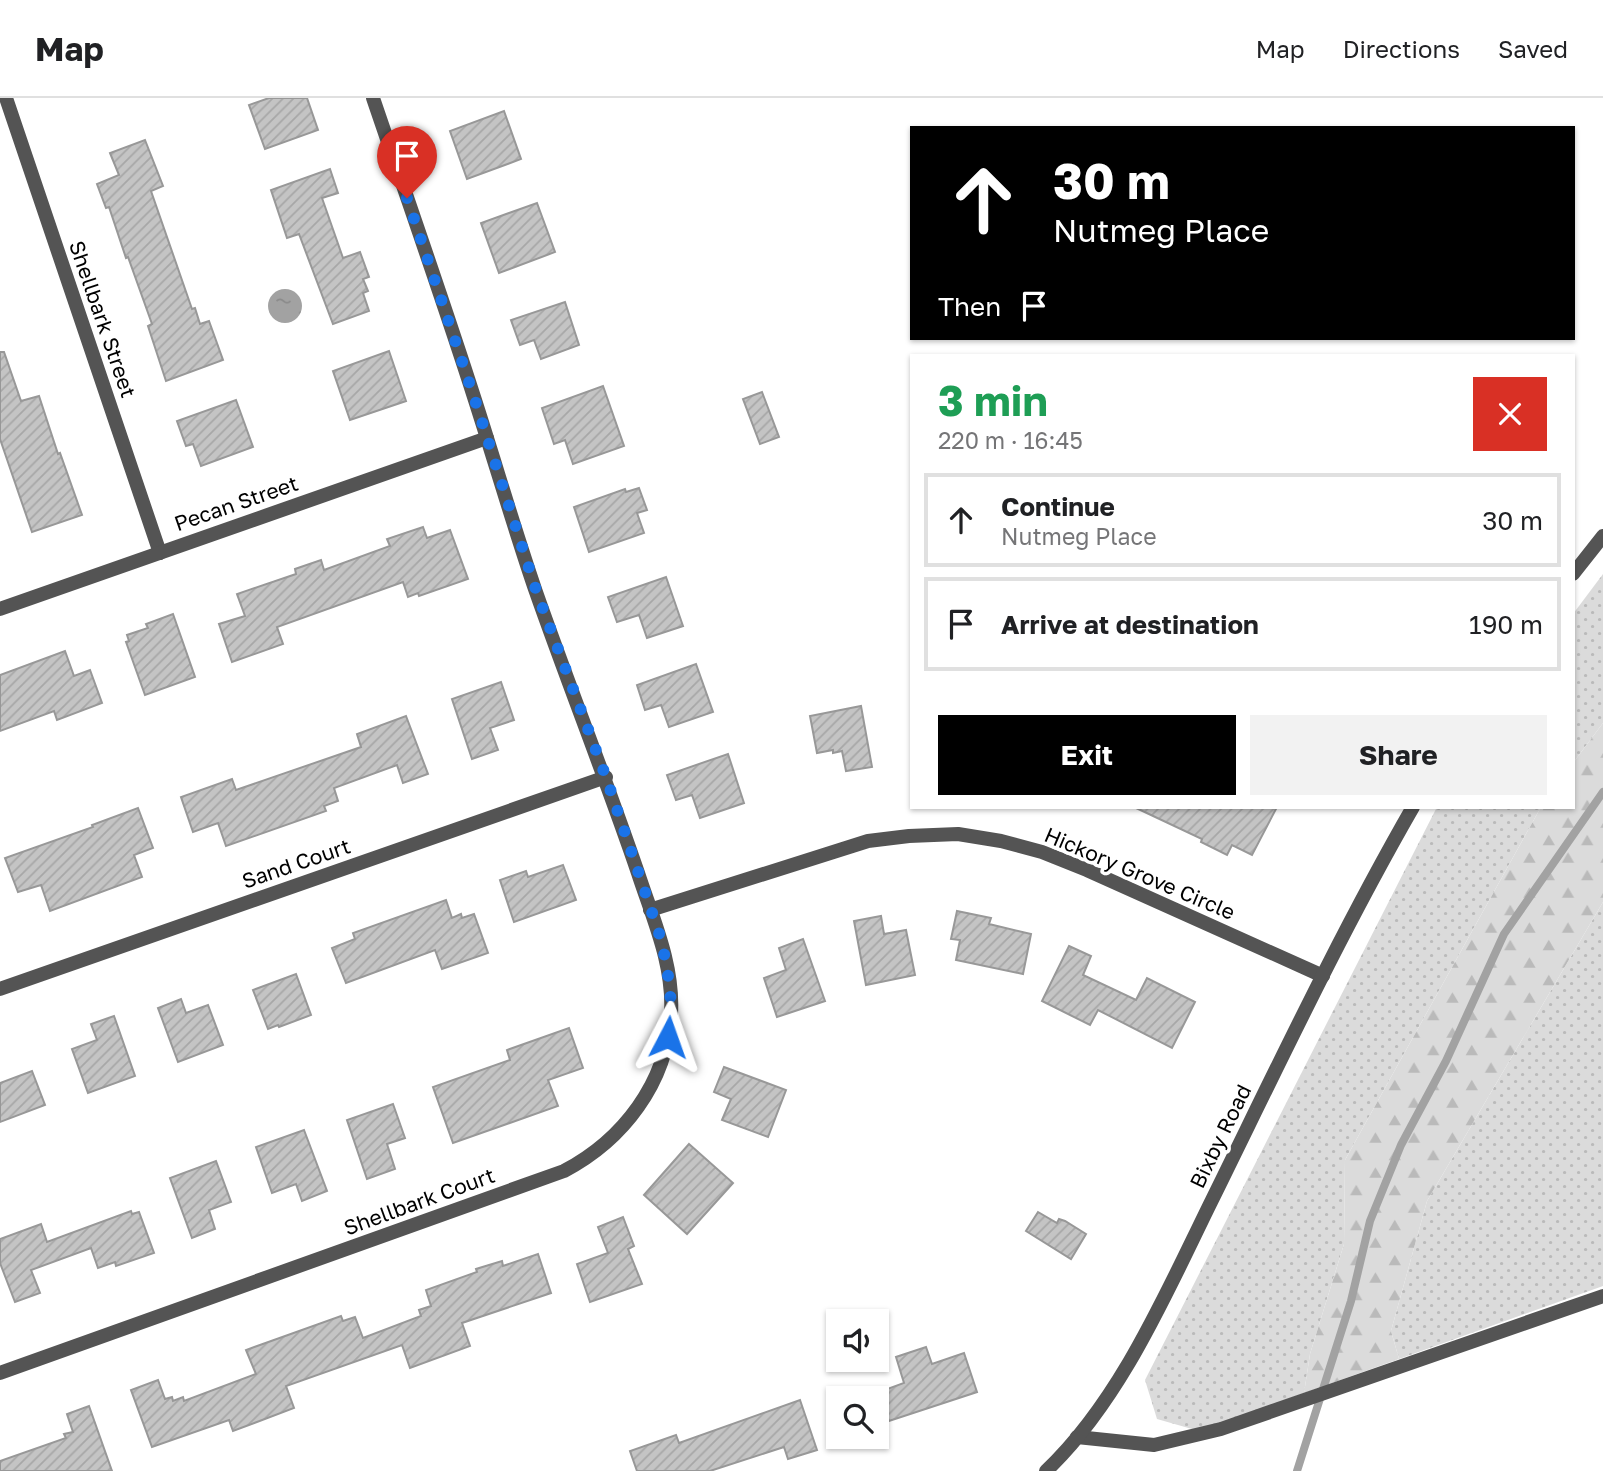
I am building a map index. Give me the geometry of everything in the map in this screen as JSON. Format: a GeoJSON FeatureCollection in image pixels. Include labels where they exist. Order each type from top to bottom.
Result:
{"type":"FeatureCollection","features":[{"type":"Feature","properties":{"kind":"street","name":"Shellbark Street"},"geometry":{"type":"LineString","coordinates":[[6,98],[160,553]]}},
{"type":"Feature","properties":{"kind":"street","name":"Shellbark Court"},"geometry":{"type":"LineString","coordinates":[[0,1373],[545,1179],[583,1161],[606,1144],[645,1100],[659,1069],[671,1014],[666,961],[606,777],[537,593],[373,98]]}},
{"type":"Feature","properties":{"kind":"street","name":"Pecan Street"},"geometry":{"type":"LineString","coordinates":[[0,610],[487,438]]}},
{"type":"Feature","properties":{"kind":"street"},"geometry":{"type":"LineString","coordinates":[[1575,571],[1603,536]]}},
{"type":"Feature","properties":{"kind":"street","name":"Sand Court"},"geometry":{"type":"LineString","coordinates":[[0,989],[606,777]]}},
{"type":"Feature","properties":{"kind":"street","name":"Bixby Road"},"geometry":{"type":"LineString","coordinates":[[1046,1471],[1077,1437],[1132,1355],[1179,1267],[1323,976],[1412,809]]}},
{"type":"Feature","properties":{"kind":"street","name":"Hickory Grove Circle"},"geometry":{"type":"LineString","coordinates":[[650,910],[868,841],[958,834],[1002,841],[1076,865],[1323,976]]}},
{"type":"Feature","properties":{"kind":"street"},"geometry":{"type":"LineString","coordinates":[[1077,1437],[1154,1445],[1221,1429],[1603,1296]]}},
{"type":"Feature","properties":{"kind":"green space"},"geometry":{"type":"Polygon","coordinates":[[[1603,574],[1603,723],[1575,760],[1575,611],[1603,574]]]}},
{"type":"Feature","properties":{"kind":"green space"},"geometry":{"type":"Polygon","coordinates":[[[1603,723],[1603,902],[1427,1201],[1391,1331],[1399,1359],[1304,1393],[1310,1354],[1344,1244],[1345,1160],[1540,809],[1575,809],[1575,760],[1603,723]]]}},
{"type":"Feature","properties":{"kind":"green space"},"geometry":{"type":"Polygon","coordinates":[[[1436,809],[1540,809],[1345,1160],[1344,1244],[1310,1354],[1304,1393],[1199,1431],[1157,1419],[1145,1380],[1436,809]]]}},
{"type":"Feature","properties":{"kind":"green space"},"geometry":{"type":"Polygon","coordinates":[[[1603,902],[1603,1286],[1399,1359],[1391,1331],[1427,1201],[1603,902]]]}},
{"type":"Feature","properties":{"kind":"water"},"geometry":{"type":"Polygon","coordinates":[[[285,289],[297,294],[302,306],[297,318],[285,323],[273,318],[268,306],[273,294],[285,289]]]}},
{"type":"Feature","properties":{"kind":"building"},"geometry":{"type":"Polygon","coordinates":[[[269,98],[307,98],[318,130],[265,149],[249,105],[269,98]]]}},
{"type":"Feature","properties":{"kind":"building"},"geometry":{"type":"Polygon","coordinates":[[[504,111],[521,159],[467,179],[450,131],[504,111]]]}},
{"type":"Feature","properties":{"kind":"building"},"geometry":{"type":"Polygon","coordinates":[[[145,140],[163,186],[151,191],[192,309],[195,308],[200,324],[209,321],[223,360],[166,381],[148,326],[152,324],[109,207],[106,208],[97,184],[119,175],[110,153],[145,140]]]}},
{"type":"Feature","properties":{"kind":"building"},"geometry":{"type":"Polygon","coordinates":[[[330,169],[338,193],[322,198],[343,258],[360,252],[369,277],[363,279],[368,291],[363,293],[369,311],[333,324],[299,234],[287,238],[271,190],[330,169]]]}},
{"type":"Feature","properties":{"kind":"building"},"geometry":{"type":"Polygon","coordinates":[[[537,203],[555,252],[499,273],[481,223],[537,203]]]}},
{"type":"Feature","properties":{"kind":"building"},"geometry":{"type":"Polygon","coordinates":[[[565,302],[579,345],[541,359],[534,340],[520,345],[511,320],[565,302]]]}},
{"type":"Feature","properties":{"kind":"building"},"geometry":{"type":"Polygon","coordinates":[[[389,351],[406,401],[350,420],[333,371],[389,351]]]}},
{"type":"Feature","properties":{"kind":"building"},"geometry":{"type":"Polygon","coordinates":[[[0,352],[4,352],[21,401],[39,396],[82,515],[32,532],[0,439],[0,352]]]}},
{"type":"Feature","properties":{"kind":"building"},"geometry":{"type":"Polygon","coordinates":[[[603,386],[624,446],[573,464],[565,440],[554,444],[542,408],[603,386]]]}},
{"type":"Feature","properties":{"kind":"building"},"geometry":{"type":"Polygon","coordinates":[[[762,392],[779,437],[760,444],[743,399],[762,392]]]}},
{"type":"Feature","properties":{"kind":"building"},"geometry":{"type":"Polygon","coordinates":[[[236,400],[253,447],[201,466],[193,444],[186,446],[177,421],[236,400]]]}},
{"type":"Feature","properties":{"kind":"building"},"geometry":{"type":"Polygon","coordinates":[[[639,488],[647,510],[637,513],[644,533],[589,552],[574,507],[625,489],[626,492],[639,488]]]}},
{"type":"Feature","properties":{"kind":"building"},"geometry":{"type":"Polygon","coordinates":[[[423,527],[427,538],[450,530],[468,579],[419,596],[418,593],[408,597],[403,582],[277,627],[283,644],[232,662],[219,624],[245,616],[237,594],[296,574],[295,569],[321,560],[324,570],[390,546],[387,539],[423,527]]]}},
{"type":"Feature","properties":{"kind":"building"},"geometry":{"type":"Polygon","coordinates":[[[666,577],[683,626],[647,638],[639,615],[617,622],[608,597],[666,577]]]}},
{"type":"Feature","properties":{"kind":"building"},"geometry":{"type":"Polygon","coordinates":[[[173,614],[195,677],[145,695],[126,642],[129,641],[127,635],[148,628],[146,624],[173,614]]]}},
{"type":"Feature","properties":{"kind":"building"},"geometry":{"type":"Polygon","coordinates":[[[65,651],[74,676],[90,670],[102,703],[57,720],[54,711],[0,731],[0,675],[65,651]]]}},
{"type":"Feature","properties":{"kind":"building"},"geometry":{"type":"Polygon","coordinates":[[[696,664],[713,712],[669,727],[661,705],[645,710],[637,685],[696,664]]]}},
{"type":"Feature","properties":{"kind":"building"},"geometry":{"type":"Polygon","coordinates":[[[501,682],[514,720],[490,728],[498,750],[472,759],[452,699],[501,682]]]}},
{"type":"Feature","properties":{"kind":"building"},"geometry":{"type":"Polygon","coordinates":[[[861,706],[872,767],[846,771],[842,751],[817,753],[810,716],[861,706]]]}},
{"type":"Feature","properties":{"kind":"building"},"geometry":{"type":"Polygon","coordinates":[[[406,716],[428,774],[403,783],[397,765],[334,788],[338,801],[324,806],[326,811],[226,846],[218,823],[193,832],[181,797],[232,779],[236,790],[361,747],[357,734],[406,716]]]}},
{"type":"Feature","properties":{"kind":"building"},"geometry":{"type":"Polygon","coordinates":[[[728,754],[744,803],[700,818],[692,795],[676,800],[667,775],[728,754]]]}},
{"type":"Feature","properties":{"kind":"building"},"geometry":{"type":"Polygon","coordinates":[[[138,808],[153,848],[134,855],[142,877],[50,911],[41,885],[18,892],[5,858],[138,808]]]}},
{"type":"Feature","properties":{"kind":"building"},"geometry":{"type":"Polygon","coordinates":[[[1138,809],[1276,809],[1252,855],[1232,845],[1227,855],[1201,842],[1202,839],[1138,809]]]}},
{"type":"Feature","properties":{"kind":"building"},"geometry":{"type":"Polygon","coordinates":[[[563,865],[576,900],[514,922],[500,880],[526,871],[528,877],[563,865]]]}},
{"type":"Feature","properties":{"kind":"building"},"geometry":{"type":"Polygon","coordinates":[[[446,900],[452,918],[461,914],[462,918],[474,914],[488,953],[442,969],[435,950],[346,983],[332,948],[355,939],[353,933],[446,900]]]}},
{"type":"Feature","properties":{"kind":"building"},"geometry":{"type":"Polygon","coordinates":[[[957,911],[991,918],[989,924],[1031,934],[1023,974],[956,960],[960,940],[951,939],[957,911]]]}},
{"type":"Feature","properties":{"kind":"building"},"geometry":{"type":"Polygon","coordinates":[[[881,916],[884,934],[906,930],[915,975],[866,985],[854,921],[881,916]]]}},
{"type":"Feature","properties":{"kind":"building"},"geometry":{"type":"Polygon","coordinates":[[[803,939],[825,1001],[777,1017],[764,978],[786,970],[779,948],[803,939]]]}},
{"type":"Feature","properties":{"kind":"building"},"geometry":{"type":"Polygon","coordinates":[[[1069,946],[1091,956],[1083,975],[1136,1000],[1147,978],[1195,1002],[1172,1048],[1098,1010],[1090,1025],[1042,1001],[1069,946]]]}},
{"type":"Feature","properties":{"kind":"building"},"geometry":{"type":"Polygon","coordinates":[[[296,974],[311,1015],[268,1029],[253,990],[296,974]]]}},
{"type":"Feature","properties":{"kind":"building"},"geometry":{"type":"Polygon","coordinates":[[[181,999],[186,1013],[208,1005],[223,1045],[178,1062],[158,1008],[181,999]]]}},
{"type":"Feature","properties":{"kind":"building"},"geometry":{"type":"Polygon","coordinates":[[[114,1016],[135,1076],[88,1093],[72,1049],[97,1040],[91,1024],[114,1016]]]}},
{"type":"Feature","properties":{"kind":"building"},"geometry":{"type":"Polygon","coordinates":[[[569,1028],[583,1068],[548,1080],[558,1106],[453,1143],[433,1087],[510,1060],[507,1050],[569,1028]]]}},
{"type":"Feature","properties":{"kind":"building"},"geometry":{"type":"Polygon","coordinates":[[[724,1067],[786,1090],[768,1137],[722,1120],[731,1099],[714,1092],[724,1067]]]}},
{"type":"Feature","properties":{"kind":"building"},"geometry":{"type":"Polygon","coordinates":[[[32,1071],[45,1105],[0,1122],[0,1083],[32,1071]]]}},
{"type":"Feature","properties":{"kind":"building"},"geometry":{"type":"Polygon","coordinates":[[[393,1104],[405,1138],[387,1144],[395,1169],[367,1179],[347,1120],[393,1104]]]}},
{"type":"Feature","properties":{"kind":"building"},"geometry":{"type":"Polygon","coordinates":[[[304,1130],[327,1191],[302,1201],[296,1184],[272,1193],[256,1147],[304,1130]]]}},
{"type":"Feature","properties":{"kind":"building"},"geometry":{"type":"Polygon","coordinates":[[[689,1144],[733,1183],[687,1234],[644,1195],[689,1144]]]}},
{"type":"Feature","properties":{"kind":"building"},"geometry":{"type":"Polygon","coordinates":[[[216,1161],[231,1202],[209,1210],[215,1229],[192,1238],[170,1178],[216,1161]]]}},
{"type":"Feature","properties":{"kind":"building"},"geometry":{"type":"Polygon","coordinates":[[[131,1211],[132,1214],[139,1212],[154,1253],[116,1266],[115,1262],[98,1268],[91,1248],[31,1270],[40,1293],[15,1302],[0,1263],[0,1239],[41,1224],[47,1242],[131,1211]]]}},
{"type":"Feature","properties":{"kind":"building"},"geometry":{"type":"Polygon","coordinates":[[[1038,1212],[1057,1223],[1059,1219],[1065,1221],[1086,1234],[1071,1259],[1026,1231],[1038,1212]]]}},
{"type":"Feature","properties":{"kind":"building"},"geometry":{"type":"Polygon","coordinates":[[[623,1217],[634,1246],[628,1249],[642,1284],[590,1302],[577,1264],[608,1253],[598,1227],[623,1217]]]}},
{"type":"Feature","properties":{"kind":"building"},"geometry":{"type":"Polygon","coordinates":[[[538,1254],[551,1293],[462,1323],[470,1346],[410,1368],[402,1345],[286,1386],[294,1408],[233,1431],[229,1420],[152,1447],[131,1390],[158,1380],[165,1399],[172,1397],[173,1401],[183,1397],[184,1401],[256,1374],[246,1350],[341,1316],[343,1321],[355,1317],[363,1338],[421,1316],[419,1310],[431,1306],[426,1290],[477,1272],[476,1269],[502,1261],[503,1266],[538,1254]]]}},
{"type":"Feature","properties":{"kind":"building"},"geometry":{"type":"Polygon","coordinates":[[[926,1347],[932,1364],[964,1353],[977,1392],[889,1421],[889,1388],[904,1383],[896,1357],[926,1347]]]}},
{"type":"Feature","properties":{"kind":"building"},"geometry":{"type":"Polygon","coordinates":[[[800,1400],[817,1450],[788,1459],[784,1447],[710,1471],[637,1471],[630,1451],[676,1435],[679,1443],[800,1400]]]}},
{"type":"Feature","properties":{"kind":"building"},"geometry":{"type":"Polygon","coordinates":[[[89,1406],[112,1471],[0,1471],[0,1461],[66,1438],[64,1434],[73,1432],[67,1414],[89,1406]]]}},
{"type":"Feature","properties":{"kind":"waterway"},"geometry":{"type":"LineString","coordinates":[[1297,1471],[1351,1301],[1370,1221],[1401,1145],[1446,1061],[1504,934],[1603,792]]}},
{"type":"Feature","properties":{"kind":"route"},"geometry":{"type":"LineString","coordinates":[[407,198],[537,593],[606,777],[662,942],[670,987],[668,1037]]}}]}
